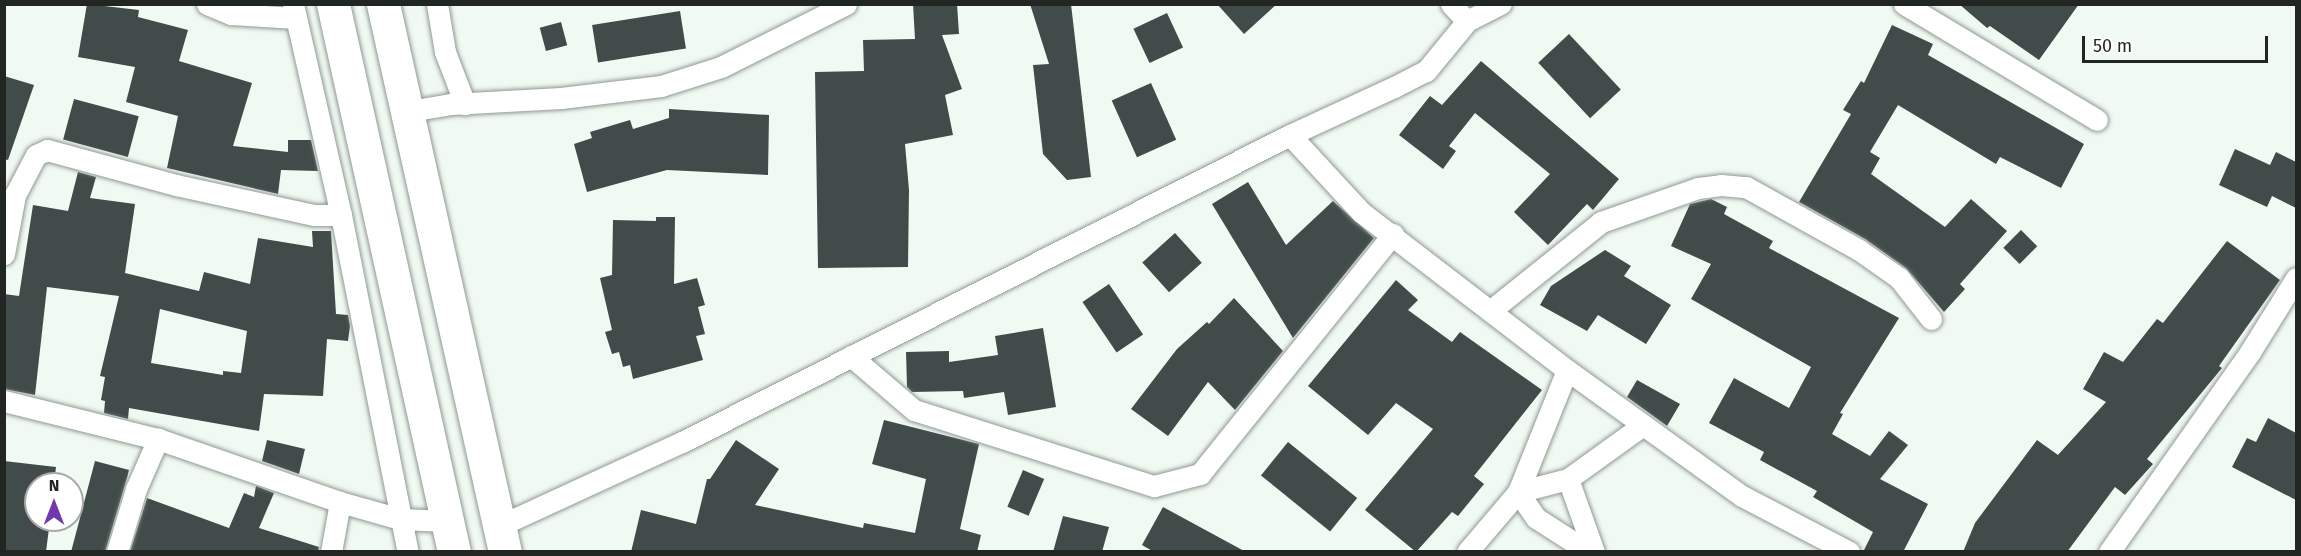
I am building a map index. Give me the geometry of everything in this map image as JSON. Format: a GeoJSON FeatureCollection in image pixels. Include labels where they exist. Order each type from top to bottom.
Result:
{"type":"FeatureCollection","features":[{"type":"Feature","properties":{"kind":"highway"},"geometry":{"type":"LineString","coordinates":[[333,4],[451,536]]}},
{"type":"Feature","properties":{"kind":"highway"},"geometry":{"type":"LineString","coordinates":[[383,4],[404,112],[502,539]]}},
{"type":"Feature","properties":{"kind":"street"},"geometry":{"type":"LineString","coordinates":[[207,4],[231,14],[294,11],[341,215],[408,552]]}},
{"type":"Feature","properties":{"kind":"street"},"geometry":{"type":"LineString","coordinates":[[437,4],[445,52],[465,104]]}},
{"type":"Feature","properties":{"kind":"street"},"geometry":{"type":"LineString","coordinates":[[404,112],[465,104],[661,86],[720,67],[846,4]]}},
{"type":"Feature","properties":{"kind":"street"},"geometry":{"type":"LineString","coordinates":[[1452,4],[1467,21]]}},
{"type":"Feature","properties":{"kind":"street"},"geometry":{"type":"LineString","coordinates":[[502,539],[682,442],[1290,135],[1426,71],[1467,21],[1501,4]]}},
{"type":"Feature","properties":{"kind":"street"},"geometry":{"type":"LineString","coordinates":[[1904,4],[2097,120]]}},
{"type":"Feature","properties":{"kind":"street"},"geometry":{"type":"LineString","coordinates":[[1290,135],[1361,212],[1393,234],[1567,370],[1742,496],[1849,552]]}},
{"type":"Feature","properties":{"kind":"street"},"geometry":{"type":"LineString","coordinates":[[4,254],[10,193],[36,155],[54,150],[177,185],[314,216],[341,215]]}},
{"type":"Feature","properties":{"kind":"street"},"geometry":{"type":"LineString","coordinates":[[1490,311],[1601,222],[1698,188],[1721,185],[1746,187],[1859,250],[1899,278],[1931,318]]}},
{"type":"Feature","properties":{"kind":"street"},"geometry":{"type":"LineString","coordinates":[[852,356],[914,410],[1154,486],[1200,474],[1393,234]]}},
{"type":"Feature","properties":{"kind":"street"},"geometry":{"type":"LineString","coordinates":[[2109,552],[2250,352],[2296,278]]}},
{"type":"Feature","properties":{"kind":"street"},"geometry":{"type":"LineString","coordinates":[[1467,552],[1518,492],[1567,370]]}},
{"type":"Feature","properties":{"kind":"street"},"geometry":{"type":"LineString","coordinates":[[4,401],[158,439],[340,502],[451,536]]}},
{"type":"Feature","properties":{"kind":"street"},"geometry":{"type":"LineString","coordinates":[[1518,492],[1568,479],[1643,425]]}},
{"type":"Feature","properties":{"kind":"street"},"geometry":{"type":"LineString","coordinates":[[117,552],[136,489],[158,439]]}},
{"type":"Feature","properties":{"kind":"street"},"geometry":{"type":"LineString","coordinates":[[1568,479],[1594,552]]}},
{"type":"Feature","properties":{"kind":"street"},"geometry":{"type":"LineString","coordinates":[[1518,492],[1536,518],[1589,552]]}},
{"type":"Feature","properties":{"kind":"street"},"geometry":{"type":"LineString","coordinates":[[330,552],[340,502]]}},
{"type":"Feature","properties":{"kind":"building"},"geometry":{"type":"Polygon","coordinates":[[[87,4],[139,10],[138,17],[188,30],[179,61],[252,83],[233,146],[288,152],[288,140],[311,140],[318,171],[281,170],[278,194],[167,168],[178,116],[126,102],[135,67],[78,57],[87,4]]]}},
{"type":"Feature","properties":{"kind":"building"},"geometry":{"type":"Polygon","coordinates":[[[913,4],[957,4],[959,34],[942,35],[962,89],[945,95],[953,135],[905,144],[909,190],[908,267],[818,268],[815,72],[864,71],[863,40],[915,39],[913,4]]]}},
{"type":"Feature","properties":{"kind":"building"},"geometry":{"type":"Polygon","coordinates":[[[1030,4],[1071,4],[1091,177],[1067,180],[1043,154],[1033,65],[1049,64],[1030,4]]]}},
{"type":"Feature","properties":{"kind":"building"},"geometry":{"type":"Polygon","coordinates":[[[1217,4],[1277,4],[1244,34],[1217,4]]]}},
{"type":"Feature","properties":{"kind":"building"},"geometry":{"type":"Polygon","coordinates":[[[1959,4],[2079,4],[2039,60],[1990,26],[1987,28],[1959,4]]]}},
{"type":"Feature","properties":{"kind":"building"},"geometry":{"type":"Polygon","coordinates":[[[680,11],[686,49],[598,62],[592,25],[680,11]]]}},
{"type":"Feature","properties":{"kind":"building"},"geometry":{"type":"Polygon","coordinates":[[[1167,13],[1183,47],[1150,63],[1133,29],[1167,13]]]}},
{"type":"Feature","properties":{"kind":"building"},"geometry":{"type":"Polygon","coordinates":[[[561,22],[567,45],[546,51],[540,28],[561,22]]]}},
{"type":"Feature","properties":{"kind":"building"},"geometry":{"type":"Polygon","coordinates":[[[1892,25],[1933,44],[1928,55],[2084,144],[2061,188],[2000,157],[1996,164],[1898,105],[1870,152],[1880,158],[1871,174],[1945,227],[1971,199],[2007,231],[1960,284],[1965,289],[1944,312],[1906,268],[1865,239],[1799,202],[1851,114],[1843,110],[1861,81],[1864,83],[1892,25]]]}},
{"type":"Feature","properties":{"kind":"building"},"geometry":{"type":"Polygon","coordinates":[[[1569,34],[1621,90],[1590,118],[1538,63],[1569,34]]]}},
{"type":"Feature","properties":{"kind":"building"},"geometry":{"type":"Polygon","coordinates":[[[1481,61],[1619,179],[1593,210],[1587,204],[1548,245],[1514,212],[1550,174],[1475,113],[1449,146],[1456,151],[1443,169],[1399,135],[1430,96],[1442,105],[1481,61]]]}},
{"type":"Feature","properties":{"kind":"building"},"geometry":{"type":"Polygon","coordinates":[[[4,76],[34,85],[8,160],[4,159],[4,76]]]}},
{"type":"Feature","properties":{"kind":"building"},"geometry":{"type":"Polygon","coordinates":[[[1151,83],[1176,140],[1137,157],[1112,100],[1151,83]]]}},
{"type":"Feature","properties":{"kind":"building"},"geometry":{"type":"Polygon","coordinates":[[[74,99],[139,116],[128,157],[63,140],[74,99]]]}},
{"type":"Feature","properties":{"kind":"building"},"geometry":{"type":"Polygon","coordinates":[[[669,109],[769,115],[768,175],[667,170],[587,192],[574,144],[592,138],[590,132],[630,120],[633,129],[669,118],[669,109]]]}},
{"type":"Feature","properties":{"kind":"building"},"geometry":{"type":"Polygon","coordinates":[[[2235,149],[2270,165],[2276,152],[2296,162],[2296,208],[2272,196],[2267,207],[2219,185],[2235,149]]]}},
{"type":"Feature","properties":{"kind":"building"},"geometry":{"type":"Polygon","coordinates":[[[78,172],[96,177],[90,198],[135,204],[125,273],[199,291],[204,272],[250,284],[258,238],[313,247],[312,231],[331,231],[336,314],[348,315],[350,326],[348,341],[327,339],[323,396],[264,394],[259,431],[129,408],[128,419],[104,413],[105,401],[101,400],[105,377],[100,376],[119,296],[47,287],[35,395],[4,389],[4,294],[19,296],[33,205],[68,211],[78,172]],[[160,309],[151,363],[223,375],[223,371],[241,373],[247,331],[160,309]]]}},
{"type":"Feature","properties":{"kind":"building"},"geometry":{"type":"Polygon","coordinates":[[[1248,182],[1286,245],[1333,201],[1374,238],[1293,338],[1212,204],[1248,182]]]}},
{"type":"Feature","properties":{"kind":"building"},"geometry":{"type":"Polygon","coordinates":[[[1711,199],[1727,207],[1724,214],[1773,241],[1769,248],[1899,318],[1840,413],[1843,414],[1832,434],[1870,456],[1889,431],[1908,445],[1880,479],[1928,504],[1903,552],[1863,552],[1873,532],[1813,497],[1817,491],[1760,460],[1764,452],[1709,423],[1734,378],[1789,408],[1811,367],[1691,299],[1711,264],[1671,246],[1690,204],[1711,199]]]}},
{"type":"Feature","properties":{"kind":"building"},"geometry":{"type":"Polygon","coordinates":[[[656,217],[675,217],[674,284],[697,278],[705,305],[698,307],[705,334],[696,336],[703,360],[633,379],[630,365],[623,367],[619,352],[612,354],[605,332],[612,330],[600,278],[612,275],[613,220],[656,221],[656,217]]]}},
{"type":"Feature","properties":{"kind":"building"},"geometry":{"type":"Polygon","coordinates":[[[2021,230],[2037,246],[2020,264],[2003,248],[2021,230]]]}},
{"type":"Feature","properties":{"kind":"building"},"geometry":{"type":"Polygon","coordinates":[[[1175,233],[1202,263],[1169,292],[1142,262],[1175,233]]]}},
{"type":"Feature","properties":{"kind":"building"},"geometry":{"type":"Polygon","coordinates":[[[2227,241],[2280,280],[2219,366],[2222,368],[2147,459],[2153,464],[2125,495],[2115,487],[2067,552],[1963,552],[1975,523],[2037,440],[2058,455],[2106,402],[2083,389],[2104,352],[2123,362],[2157,319],[2163,323],[2227,241]]]}},
{"type":"Feature","properties":{"kind":"building"},"geometry":{"type":"Polygon","coordinates":[[[1605,250],[1631,266],[1624,276],[1671,305],[1646,344],[1598,315],[1587,331],[1540,305],[1551,286],[1605,250]]]}},
{"type":"Feature","properties":{"kind":"building"},"geometry":{"type":"Polygon","coordinates":[[[1396,280],[1418,300],[1408,310],[1452,342],[1460,332],[1542,390],[1474,476],[1484,484],[1458,516],[1452,512],[1416,552],[1365,510],[1433,429],[1396,403],[1368,435],[1308,386],[1396,280]]]}},
{"type":"Feature","properties":{"kind":"building"},"geometry":{"type":"Polygon","coordinates":[[[1109,284],[1143,335],[1117,352],[1082,302],[1109,284]]]}},
{"type":"Feature","properties":{"kind":"building"},"geometry":{"type":"Polygon","coordinates":[[[1234,298],[1283,351],[1235,410],[1208,382],[1168,436],[1131,409],[1177,349],[1207,322],[1209,324],[1234,298]]]}},
{"type":"Feature","properties":{"kind":"building"},"geometry":{"type":"Polygon","coordinates":[[[1043,328],[1056,407],[1008,415],[1004,392],[964,398],[963,391],[912,392],[907,387],[906,352],[949,351],[949,362],[998,355],[995,336],[1043,328]]]}},
{"type":"Feature","properties":{"kind":"building"},"geometry":{"type":"Polygon","coordinates":[[[1637,380],[1680,404],[1667,426],[1627,397],[1637,380]]]}},
{"type":"Feature","properties":{"kind":"building"},"geometry":{"type":"Polygon","coordinates":[[[2268,418],[2296,433],[2296,500],[2232,467],[2247,438],[2256,442],[2268,418]]]}},
{"type":"Feature","properties":{"kind":"building"},"geometry":{"type":"Polygon","coordinates":[[[884,420],[979,444],[960,529],[981,535],[977,552],[631,552],[641,510],[696,524],[707,479],[710,479],[736,440],[779,469],[755,505],[863,528],[864,523],[915,533],[926,479],[872,464],[884,420]]]}},
{"type":"Feature","properties":{"kind":"building"},"geometry":{"type":"Polygon","coordinates":[[[267,440],[305,449],[299,474],[262,461],[267,440]]]}},
{"type":"Feature","properties":{"kind":"building"},"geometry":{"type":"Polygon","coordinates":[[[1288,442],[1357,498],[1330,531],[1261,475],[1288,442]]]}},
{"type":"Feature","properties":{"kind":"building"},"geometry":{"type":"Polygon","coordinates":[[[4,461],[56,467],[55,472],[24,472],[24,532],[48,532],[46,552],[4,552],[4,461]]]}},
{"type":"Feature","properties":{"kind":"building"},"geometry":{"type":"Polygon","coordinates":[[[95,461],[129,470],[105,552],[71,552],[76,532],[84,532],[84,503],[95,461]]]}},
{"type":"Feature","properties":{"kind":"building"},"geometry":{"type":"Polygon","coordinates":[[[1023,470],[1044,479],[1029,516],[1007,507],[1023,470]]]}},
{"type":"Feature","properties":{"kind":"building"},"geometry":{"type":"Polygon","coordinates":[[[256,486],[274,493],[259,528],[319,547],[318,552],[130,552],[147,498],[229,528],[244,493],[254,497],[256,486]]]}},
{"type":"Feature","properties":{"kind":"building"},"geometry":{"type":"Polygon","coordinates":[[[1163,507],[1246,552],[1154,552],[1142,545],[1163,507]]]}},
{"type":"Feature","properties":{"kind":"building"},"geometry":{"type":"Polygon","coordinates":[[[1063,516],[1109,527],[1102,552],[1053,552],[1063,516]]]}}]}
